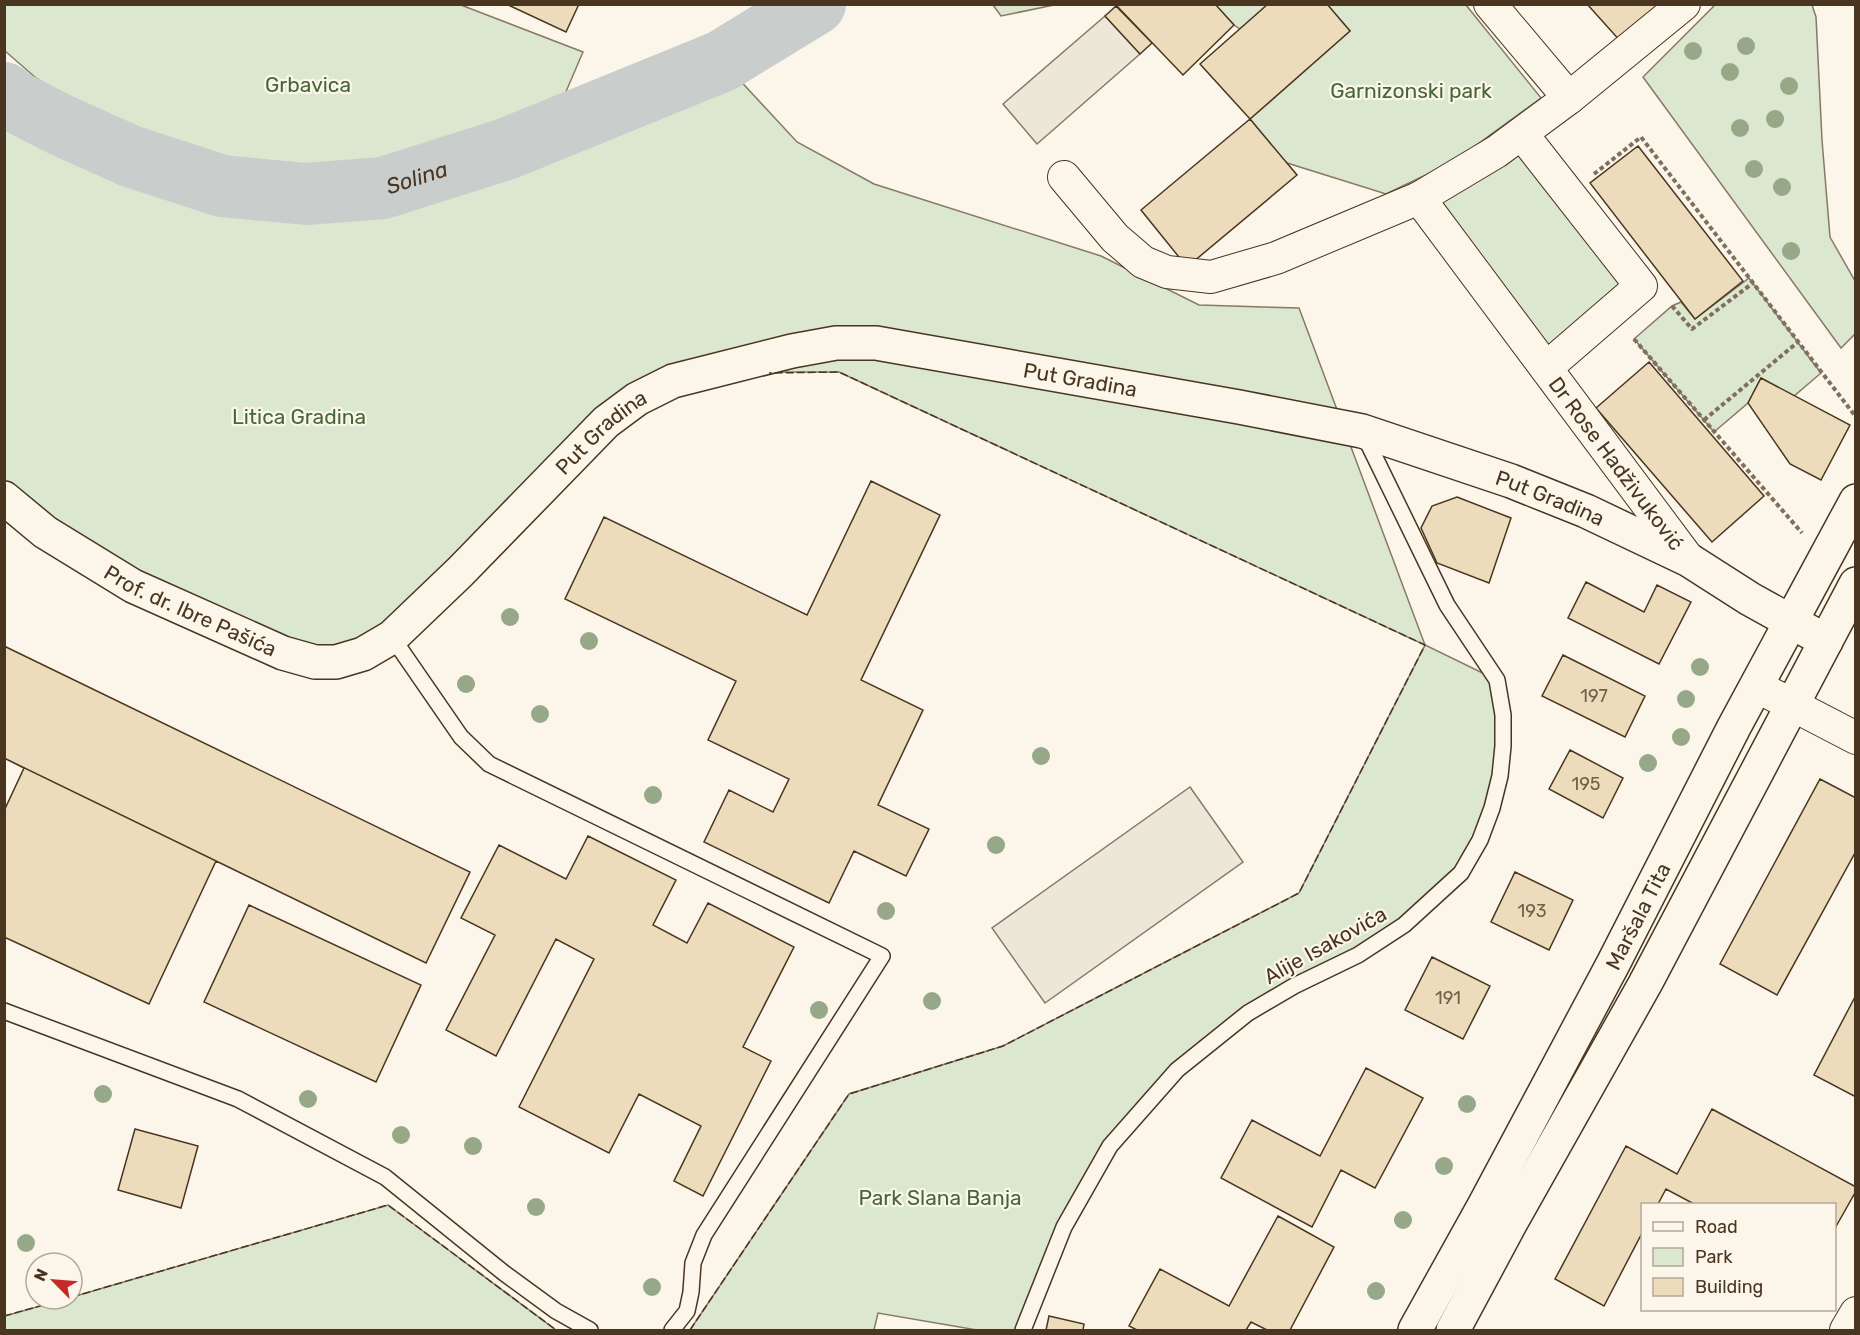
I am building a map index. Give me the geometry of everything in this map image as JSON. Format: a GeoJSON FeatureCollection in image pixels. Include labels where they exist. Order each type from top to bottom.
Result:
{"type":"FeatureCollection","features":[{"type":"Feature","properties":{"kind":"street"},"geometry":{"type":"LineString","coordinates":[[1490,4],[1569,98]]}},
{"type":"Feature","properties":{"kind":"street"},"geometry":{"type":"LineString","coordinates":[[1065,177],[1115,238],[1143,262],[1167,272],[1211,277],[1276,258],[1419,198],[1522,134],[1684,4]]}},
{"type":"Feature","properties":{"kind":"street","name":"Dr Rose Hadživuković"},"geometry":{"type":"LineString","coordinates":[[1522,134],[1641,286],[1546,368]]}},
{"type":"Feature","properties":{"kind":"street","name":"Dr Rose Hadživuković"},"geometry":{"type":"LineString","coordinates":[[1419,198],[1689,560]]}},
{"type":"Feature","properties":{"kind":"street","name":"Put Gradina"},"geometry":{"type":"LineString","coordinates":[[392,637],[460,572],[606,422],[637,399],[673,381],[792,351],[836,344],[876,343],[1362,431],[1511,481],[1586,511],[1689,560],[1750,599],[1826,641]]}},
{"type":"Feature","properties":{"kind":"street","name":"Prof. dr. Ibre Pašića"},"geometry":{"type":"LineString","coordinates":[[4,498],[45,532],[133,586],[284,653],[315,662],[336,662],[363,654],[392,637]]}},
{"type":"Feature","properties":{"kind":"street","name":"Maršala Tita"},"geometry":{"type":"LineString","coordinates":[[1415,1330],[1613,964],[1790,621],[1856,501]]}},
{"type":"Feature","properties":{"kind":"street","name":"Maršala Tita"},"geometry":{"type":"LineString","coordinates":[[1453,1330],[1645,984],[1856,584]]}},
{"type":"Feature","properties":{"kind":"street"},"geometry":{"type":"LineString","coordinates":[[1756,686],[1856,738]]}},
{"type":"Feature","properties":{"kind":"street"},"geometry":{"type":"LineString","coordinates":[[1846,1330],[1856,1313]]}},
{"type":"Feature","properties":{"kind":"lane","name":"Alije Isakovića"},"geometry":{"type":"LineString","coordinates":[[1023,1330],[1064,1227],[1110,1146],[1177,1070],[1248,1013],[1294,986],[1358,955],[1404,925],[1461,873],[1480,840],[1492,808],[1500,776],[1503,716],[1497,680],[1447,605],[1362,431]]}},
{"type":"Feature","properties":{"kind":"lane"},"geometry":{"type":"LineString","coordinates":[[392,637],[461,737],[489,764],[882,956],[704,1235],[693,1263],[687,1311],[672,1330]]}},
{"type":"Feature","properties":{"kind":"lane"},"geometry":{"type":"LineString","coordinates":[[4,1011],[238,1099],[385,1177],[504,1273],[556,1311],[590,1330]]}},
{"type":"Feature","properties":{"kind":"path"},"geometry":{"type":"LineString","coordinates":[[1588,179],[1641,137],[1856,417]]}},
{"type":"Feature","properties":{"kind":"path"},"geometry":{"type":"LineString","coordinates":[[1672,306],[1692,329],[1753,283]]}},
{"type":"Feature","properties":{"kind":"path"},"geometry":{"type":"LineString","coordinates":[[1634,339],[1807,539]]}},
{"type":"Feature","properties":{"kind":"path"},"geometry":{"type":"LineString","coordinates":[[1704,420],[1798,342]]}},
{"type":"Feature","properties":{"kind":"green space","name":"Grbavica"},"geometry":{"type":"Polygon","coordinates":[[[4,5],[461,5],[583,52],[559,108],[477,133],[376,159],[318,165],[238,161],[192,154],[131,134],[100,120],[36,78],[5,51],[4,5]]]}},
{"type":"Feature","properties":{"kind":"green space"},"geometry":{"type":"Polygon","coordinates":[[[993,5],[1054,5],[1001,16],[993,5]]]}},
{"type":"Feature","properties":{"kind":"green space"},"geometry":{"type":"Polygon","coordinates":[[[1215,5],[1268,5],[1240,29],[1215,5]]]}},
{"type":"Feature","properties":{"kind":"green space","name":"Garnizonski park"},"geometry":{"type":"Polygon","coordinates":[[[1327,5],[1466,5],[1541,98],[1453,162],[1386,194],[1284,162],[1250,119],[1350,31],[1327,5]]]}},
{"type":"Feature","properties":{"kind":"green space"},"geometry":{"type":"Polygon","coordinates":[[[1715,5],[1812,5],[1816,17],[1822,140],[1830,237],[1855,281],[1855,334],[1841,348],[1643,77],[1715,5]]]}},
{"type":"Feature","properties":{"kind":"green space","name":"Litica Gradina"},"geometry":{"type":"Polygon","coordinates":[[[722,61],[797,142],[874,184],[1101,256],[1199,305],[1299,308],[1425,645],[839,372],[706,372],[673,381],[392,637],[283,653],[5,498],[4,93],[16,102],[61,125],[130,156],[222,186],[306,194],[383,188],[506,149],[722,61]]]}},
{"type":"Feature","properties":{"kind":"green space"},"geometry":{"type":"Polygon","coordinates":[[[1522,134],[1641,286],[1546,368],[1419,198],[1522,134]]]}},
{"type":"Feature","properties":{"kind":"green space"},"geometry":{"type":"Polygon","coordinates":[[[1749,278],[1821,373],[1794,396],[1761,378],[1748,403],[1714,432],[1634,339],[1672,306],[1681,302],[1695,319],[1749,278]]]}},
{"type":"Feature","properties":{"kind":"green space","name":"Park Slana Banja"},"geometry":{"type":"Polygon","coordinates":[[[1425,645],[1497,680],[1500,776],[1461,873],[1404,925],[1294,986],[1177,1070],[1110,1146],[1023,1330],[977,1330],[878,1313],[874,1330],[690,1330],[849,1094],[1003,1046],[1299,893],[1425,645]]]}},
{"type":"Feature","properties":{"kind":"green space"},"geometry":{"type":"Polygon","coordinates":[[[388,1205],[556,1330],[5,1330],[5,1316],[24,1311],[84,1311],[84,1294],[388,1205]]]}},
{"type":"Feature","properties":{"kind":"shaded area"},"geometry":{"type":"Polygon","coordinates":[[[1105,16],[1140,54],[1037,144],[1003,104],[1105,16]]]}},
{"type":"Feature","properties":{"kind":"shaded area"},"geometry":{"type":"Polygon","coordinates":[[[1190,787],[1243,862],[1045,1003],[992,928],[1190,787]]]}},
{"type":"Feature","properties":{"kind":"building"},"geometry":{"type":"Polygon","coordinates":[[[506,4],[579,4],[566,32],[506,4]]]}},
{"type":"Feature","properties":{"kind":"building"},"geometry":{"type":"Polygon","coordinates":[[[1115,4],[1215,4],[1234,25],[1183,75],[1115,4]]]}},
{"type":"Feature","properties":{"kind":"building"},"geometry":{"type":"Polygon","coordinates":[[[1268,4],[1327,4],[1350,31],[1250,119],[1200,64],[1268,4]]]}},
{"type":"Feature","properties":{"kind":"building"},"geometry":{"type":"Polygon","coordinates":[[[1587,4],[1663,4],[1622,43],[1587,4]]]}},
{"type":"Feature","properties":{"kind":"building"},"geometry":{"type":"Polygon","coordinates":[[[1116,6],[1152,43],[1140,54],[1105,16],[1116,6]]]}},
{"type":"Feature","properties":{"kind":"building"},"geometry":{"type":"Polygon","coordinates":[[[1250,119],[1297,175],[1187,267],[1141,210],[1250,119]]]}},
{"type":"Feature","properties":{"kind":"building"},"geometry":{"type":"Polygon","coordinates":[[[1638,146],[1743,281],[1695,319],[1590,183],[1638,146]]]}},
{"type":"Feature","properties":{"kind":"building"},"geometry":{"type":"Polygon","coordinates":[[[1649,362],[1764,496],[1712,542],[1596,408],[1649,362]]]}},
{"type":"Feature","properties":{"kind":"building"},"geometry":{"type":"Polygon","coordinates":[[[1761,378],[1850,425],[1821,480],[1790,464],[1748,403],[1761,378]]]}},
{"type":"Feature","properties":{"kind":"building"},"geometry":{"type":"Polygon","coordinates":[[[871,481],[940,515],[861,680],[923,710],[878,805],[929,829],[906,876],[854,851],[829,903],[704,842],[729,790],[773,812],[789,779],[708,740],[736,681],[565,599],[604,517],[807,615],[871,481]]]}},
{"type":"Feature","properties":{"kind":"building"},"geometry":{"type":"Polygon","coordinates":[[[1457,497],[1511,518],[1489,583],[1437,563],[1421,528],[1432,506],[1457,497]]]}},
{"type":"Feature","properties":{"kind":"building"},"geometry":{"type":"Polygon","coordinates":[[[1586,582],[1644,612],[1657,585],[1691,602],[1659,664],[1568,618],[1586,582]]]}},
{"type":"Feature","properties":{"kind":"building"},"geometry":{"type":"Polygon","coordinates":[[[4,646],[470,872],[426,963],[216,861],[149,1004],[4,937],[4,811],[24,768],[4,758],[4,646]]]}},
{"type":"Feature","properties":{"kind":"building"},"geometry":{"type":"Polygon","coordinates":[[[4,646],[470,872],[426,963],[4,758],[4,646]]]}},
{"type":"Feature","properties":{"kind":"building"},"geometry":{"type":"Polygon","coordinates":[[[1563,655],[1645,696],[1625,737],[1542,696],[1563,655]]]}},
{"type":"Feature","properties":{"kind":"building"},"geometry":{"type":"Polygon","coordinates":[[[1570,750],[1623,778],[1603,818],[1549,789],[1570,750]]]}},
{"type":"Feature","properties":{"kind":"building"},"geometry":{"type":"Polygon","coordinates":[[[1820,779],[1856,798],[1856,851],[1777,995],[1720,964],[1820,779]]]}},
{"type":"Feature","properties":{"kind":"building"},"geometry":{"type":"Polygon","coordinates":[[[588,836],[676,880],[653,925],[687,943],[708,903],[794,947],[743,1047],[771,1061],[703,1196],[674,1181],[701,1126],[639,1094],[609,1153],[519,1107],[594,959],[556,939],[496,1056],[446,1030],[495,935],[461,918],[499,845],[566,879],[588,836]]]}},
{"type":"Feature","properties":{"kind":"building"},"geometry":{"type":"Polygon","coordinates":[[[1515,872],[1573,900],[1549,950],[1491,922],[1515,872]]]}},
{"type":"Feature","properties":{"kind":"building"},"geometry":{"type":"Polygon","coordinates":[[[249,905],[421,985],[376,1082],[204,1002],[249,905]]]}},
{"type":"Feature","properties":{"kind":"building"},"geometry":{"type":"Polygon","coordinates":[[[1432,957],[1490,986],[1463,1039],[1405,1010],[1432,957]]]}},
{"type":"Feature","properties":{"kind":"building"},"geometry":{"type":"Polygon","coordinates":[[[1856,995],[1856,1097],[1814,1075],[1856,995]]]}},
{"type":"Feature","properties":{"kind":"building"},"geometry":{"type":"Polygon","coordinates":[[[1366,1068],[1423,1098],[1375,1188],[1341,1170],[1312,1227],[1221,1178],[1252,1120],[1320,1156],[1366,1068]]]}},
{"type":"Feature","properties":{"kind":"building"},"geometry":{"type":"Polygon","coordinates":[[[1712,1109],[1856,1187],[1856,1191],[1836,1226],[1836,1203],[1692,1203],[1666,1189],[1659,1203],[1641,1203],[1641,1235],[1604,1306],[1555,1279],[1626,1146],[1677,1174],[1712,1109]]]}},
{"type":"Feature","properties":{"kind":"building"},"geometry":{"type":"Polygon","coordinates":[[[135,1129],[198,1146],[181,1208],[118,1190],[135,1129]]]}},
{"type":"Feature","properties":{"kind":"building"},"geometry":{"type":"Polygon","coordinates":[[[1278,1216],[1334,1247],[1290,1330],[1267,1330],[1251,1322],[1246,1330],[1137,1330],[1129,1326],[1160,1269],[1229,1306],[1278,1216]]]}},
{"type":"Feature","properties":{"kind":"building"},"geometry":{"type":"Polygon","coordinates":[[[1049,1316],[1084,1324],[1083,1330],[1046,1330],[1049,1316]]]}},
{"type":"Feature","properties":{"kind":"waterway","name":"Solina"},"geometry":{"type":"LineString","coordinates":[[4,93],[16,102],[61,125],[130,156],[222,186],[306,194],[383,188],[506,149],[722,61],[815,4]]}},
{"type":"Feature","properties":{"kind":"fence"},"geometry":{"type":"LineString","coordinates":[[690,1330],[849,1094],[1003,1046],[1299,893],[1425,645],[839,372],[769,373]]}},
{"type":"Feature","properties":{"kind":"fence"},"geometry":{"type":"LineString","coordinates":[[84,1294],[388,1205],[556,1330]]}},
{"type":"Feature","properties":{"kind":"fence"},"geometry":{"type":"LineString","coordinates":[[4,1316],[24,1310]]}}]}
